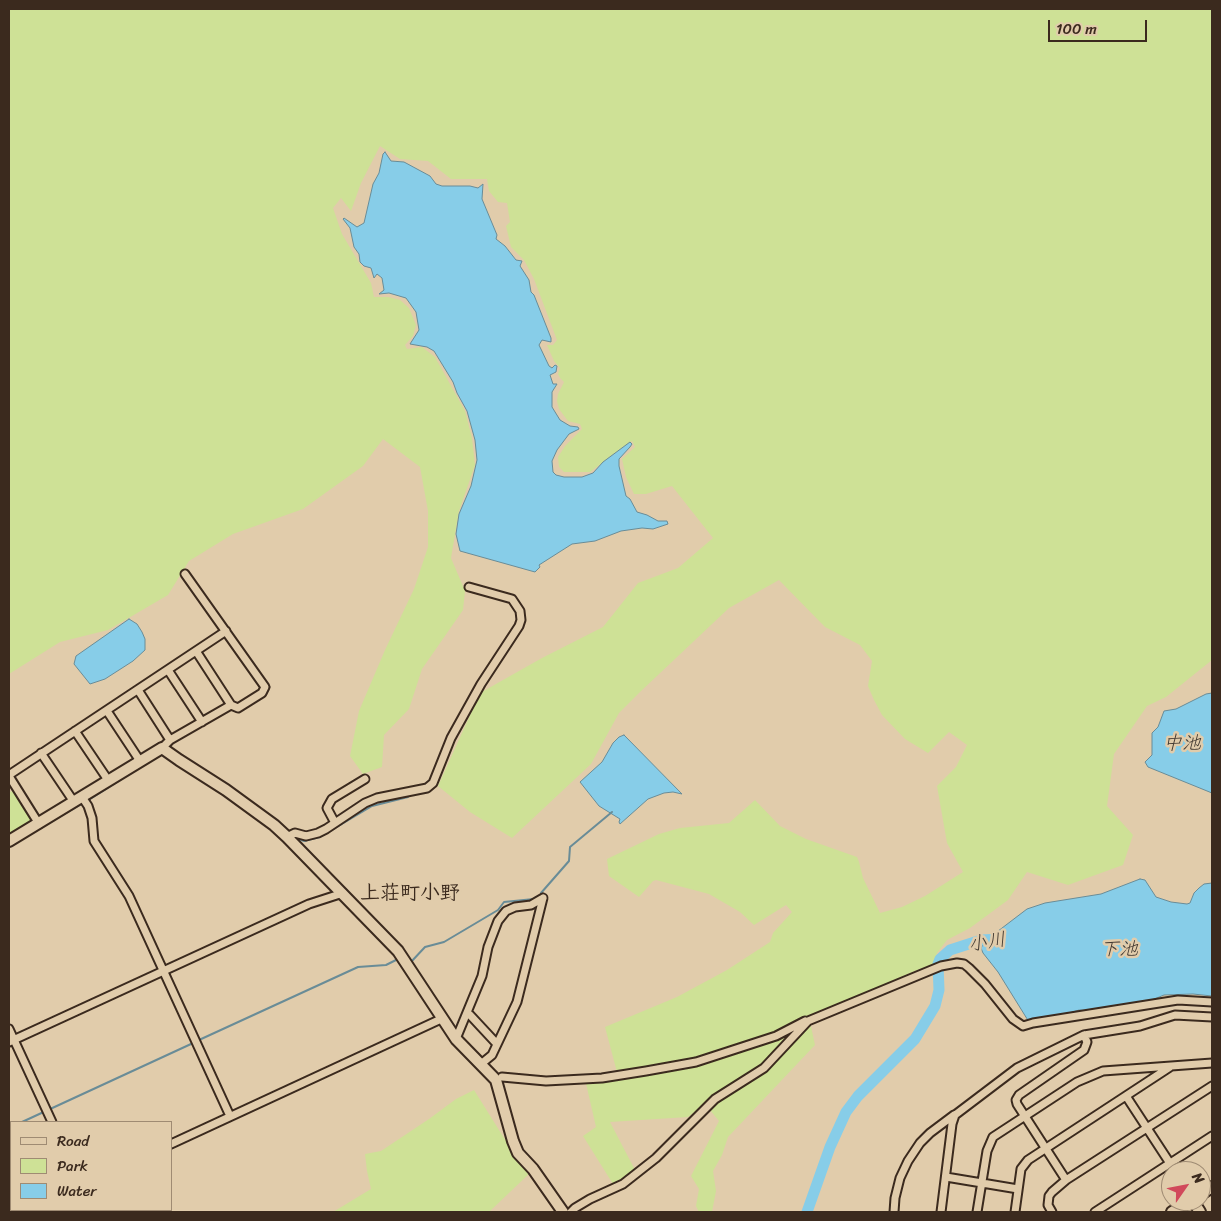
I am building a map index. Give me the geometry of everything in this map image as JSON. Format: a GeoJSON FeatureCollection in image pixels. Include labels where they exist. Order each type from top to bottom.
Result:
{"type":"FeatureCollection","features":[{"type":"Feature","properties":{"kind":"street"},"geometry":{"type":"LineString","coordinates":[[185,574],[265,687],[262,693],[238,708],[231,705],[196,651]]}},
{"type":"Feature","properties":{"kind":"street"},"geometry":{"type":"LineString","coordinates":[[287,838],[295,833],[306,836],[318,833],[365,803],[377,798],[427,788],[433,783],[451,738],[481,684],[521,620],[520,611],[512,599],[469,587]]}},
{"type":"Feature","properties":{"kind":"street"},"geometry":{"type":"LineString","coordinates":[[39,824],[9,775],[226,631]]}},
{"type":"Feature","properties":{"kind":"street"},"geometry":{"type":"LineString","coordinates":[[168,670],[202,722]]}},
{"type":"Feature","properties":{"kind":"street"},"geometry":{"type":"LineString","coordinates":[[138,690],[170,740]]}},
{"type":"Feature","properties":{"kind":"street"},"geometry":{"type":"LineString","coordinates":[[9,842],[162,748],[170,740],[231,705]]}},
{"type":"Feature","properties":{"kind":"street"},"geometry":{"type":"LineString","coordinates":[[107,711],[140,761]]}},
{"type":"Feature","properties":{"kind":"street"},"geometry":{"type":"LineString","coordinates":[[75,731],[108,780]]}},
{"type":"Feature","properties":{"kind":"street"},"geometry":{"type":"LineString","coordinates":[[162,748],[226,790],[274,825],[398,950],[441,1019],[496,1080],[518,1153],[533,1169],[563,1212]]}},
{"type":"Feature","properties":{"kind":"street"},"geometry":{"type":"LineString","coordinates":[[42,753],[78,800],[88,806],[92,818],[94,842],[128,896],[230,1116]]}},
{"type":"Feature","properties":{"kind":"street"},"geometry":{"type":"LineString","coordinates":[[335,823],[327,808],[332,799],[365,779]]}},
{"type":"Feature","properties":{"kind":"street"},"geometry":{"type":"LineString","coordinates":[[11,1041],[309,904],[343,893]]}},
{"type":"Feature","properties":{"kind":"street"},"geometry":{"type":"LineString","coordinates":[[457,1036],[482,976],[488,947],[500,918],[506,911],[515,907],[531,905],[542,898],[522,988],[517,1002],[492,1055],[481,1064]]}},
{"type":"Feature","properties":{"kind":"street"},"geometry":{"type":"LineString","coordinates":[[457,1036],[465,1027],[470,1015],[500,930],[500,918]]}},
{"type":"Feature","properties":{"kind":"street"},"geometry":{"type":"LineString","coordinates":[[502,1077],[546,1081],[602,1078],[696,1062],[776,1036],[803,1022],[941,966],[957,963],[964,964],[977,974],[1013,1019],[1023,1026],[1178,1000],[1212,1002]]}},
{"type":"Feature","properties":{"kind":"street"},"geometry":{"type":"LineString","coordinates":[[470,1015],[497,1044]]}},
{"type":"Feature","properties":{"kind":"street"},"geometry":{"type":"LineString","coordinates":[[894,1212],[898,1184],[908,1161],[920,1143],[930,1133],[1017,1068],[1084,1035],[1140,1026],[1174,1016],[1212,1017]]}},
{"type":"Feature","properties":{"kind":"street"},"geometry":{"type":"LineString","coordinates":[[172,1144],[441,1019]]}},
{"type":"Feature","properties":{"kind":"street"},"geometry":{"type":"LineString","coordinates":[[571,1212],[590,1199],[623,1184],[650,1163],[716,1099],[764,1068],[808,1021]]}},
{"type":"Feature","properties":{"kind":"street"},"geometry":{"type":"LineString","coordinates":[[9,1029],[11,1041],[51,1121]]}},
{"type":"Feature","properties":{"kind":"street"},"geometry":{"type":"LineString","coordinates":[[1066,1180],[1016,1100],[1019,1095],[1084,1050],[1087,1042],[1084,1035]]}},
{"type":"Feature","properties":{"kind":"street"},"geometry":{"type":"LineString","coordinates":[[977,1212],[987,1152],[993,1137],[1077,1082],[1103,1071],[1212,1063]]}},
{"type":"Feature","properties":{"kind":"street"},"geometry":{"type":"LineString","coordinates":[[1015,1212],[1021,1169],[1028,1160],[1170,1067]]}},
{"type":"Feature","properties":{"kind":"street"},"geometry":{"type":"LineString","coordinates":[[1052,1212],[1048,1206],[1049,1196],[1066,1180],[1149,1129],[1212,1086]]}},
{"type":"Feature","properties":{"kind":"street"},"geometry":{"type":"LineString","coordinates":[[1126,1096],[1169,1161]]}},
{"type":"Feature","properties":{"kind":"street"},"geometry":{"type":"LineString","coordinates":[[941,1212],[954,1115]]}},
{"type":"Feature","properties":{"kind":"street"},"geometry":{"type":"LineString","coordinates":[[1173,1161],[1212,1136]]}},
{"type":"Feature","properties":{"kind":"street"},"geometry":{"type":"LineString","coordinates":[[1095,1212],[1161,1169]]}},
{"type":"Feature","properties":{"kind":"street"},"geometry":{"type":"LineString","coordinates":[[946,1177],[1018,1189]]}},
{"type":"Feature","properties":{"kind":"green space"},"geometry":{"type":"Polygon","coordinates":[[[9,9],[1212,9],[1212,660],[1166,697],[1147,706],[1114,754],[1107,806],[1133,835],[1123,865],[1068,885],[1027,872],[1008,900],[970,928],[947,940],[937,953],[934,965],[917,970],[809,1017],[815,1045],[728,1137],[722,1155],[713,1171],[716,1191],[712,1212],[699,1212],[696,1206],[699,1189],[691,1176],[719,1121],[705,1104],[688,1117],[610,1122],[635,1170],[613,1184],[583,1136],[596,1127],[585,1079],[618,1076],[605,1027],[677,997],[727,970],[770,942],[773,933],[792,912],[786,905],[754,925],[740,912],[709,894],[656,880],[639,897],[609,876],[607,859],[659,834],[680,828],[729,823],[755,800],[780,826],[806,839],[857,857],[863,878],[880,913],[902,907],[925,896],[963,872],[947,843],[937,786],[956,767],[967,745],[949,732],[928,753],[905,739],[882,715],[874,700],[868,686],[872,661],[860,645],[825,627],[779,580],[729,608],[640,692],[619,713],[591,764],[512,838],[470,812],[438,786],[480,693],[542,658],[603,627],[638,583],[678,568],[713,538],[672,486],[646,494],[634,494],[626,477],[622,459],[635,447],[632,441],[590,472],[564,472],[559,467],[558,457],[565,446],[582,429],[580,424],[568,421],[559,409],[558,394],[564,382],[558,374],[560,368],[554,361],[547,345],[553,345],[557,340],[534,279],[524,260],[511,247],[506,226],[510,222],[507,203],[498,202],[489,191],[487,179],[451,179],[428,161],[400,159],[380,146],[361,183],[351,211],[341,198],[333,208],[342,234],[371,283],[374,297],[388,297],[400,300],[409,308],[416,325],[413,336],[405,345],[407,349],[422,347],[435,357],[465,411],[472,438],[475,465],[459,511],[451,558],[465,591],[463,610],[422,669],[409,709],[384,735],[382,767],[363,774],[350,756],[359,711],[414,589],[428,547],[428,511],[420,467],[383,439],[363,466],[303,509],[233,534],[189,561],[168,595],[108,630],[60,642],[9,674],[9,9]]]}},
{"type":"Feature","properties":{"kind":"green space"},"geometry":{"type":"Polygon","coordinates":[[[9,790],[10,792],[13,791],[32,820],[9,835],[9,790]]]}},
{"type":"Feature","properties":{"kind":"green space"},"geometry":{"type":"Polygon","coordinates":[[[474,1090],[504,1138],[531,1172],[489,1212],[333,1212],[371,1189],[365,1154],[381,1151],[456,1099],[474,1090]]]}},
{"type":"Feature","properties":{"kind":"water"},"geometry":{"type":"Polygon","coordinates":[[[385,152],[391,161],[404,162],[430,176],[436,184],[442,186],[470,186],[478,188],[483,184],[482,199],[497,235],[496,239],[505,246],[516,260],[522,261],[520,266],[529,280],[531,292],[534,295],[551,338],[551,342],[542,340],[539,345],[549,366],[552,368],[555,365],[557,366],[556,372],[550,375],[553,384],[557,384],[552,392],[552,407],[560,420],[579,429],[569,434],[557,450],[552,461],[553,472],[564,477],[582,477],[593,473],[603,462],[630,442],[632,444],[619,459],[626,496],[630,499],[637,512],[658,521],[667,521],[668,524],[653,529],[642,528],[621,531],[595,541],[572,544],[539,565],[540,567],[535,572],[460,551],[456,534],[459,514],[471,486],[477,460],[475,440],[467,411],[453,382],[434,351],[427,347],[410,344],[419,330],[416,312],[406,298],[389,293],[379,294],[384,290],[382,278],[377,274],[374,278],[371,268],[364,266],[360,262],[359,254],[354,247],[350,228],[343,219],[357,227],[364,223],[373,184],[379,173],[385,152]]]}},
{"type":"Feature","properties":{"kind":"water"},"geometry":{"type":"Polygon","coordinates":[[[129,619],[137,624],[142,632],[145,639],[145,650],[133,661],[105,679],[90,684],[74,664],[76,656],[129,619]]]}},
{"type":"Feature","properties":{"kind":"water","name":"中池"},"geometry":{"type":"Polygon","coordinates":[[[1212,693],[1212,793],[1148,767],[1145,762],[1152,755],[1152,733],[1158,727],[1164,711],[1176,709],[1206,694],[1212,693]]]}},
{"type":"Feature","properties":{"kind":"water"},"geometry":{"type":"Polygon","coordinates":[[[624,735],[682,794],[664,793],[648,799],[620,824],[620,819],[599,806],[580,782],[602,762],[613,743],[624,735]]]}},
{"type":"Feature","properties":{"kind":"water","name":"下池"},"geometry":{"type":"Polygon","coordinates":[[[1140,879],[1145,880],[1156,897],[1171,902],[1187,904],[1190,903],[1194,893],[1199,888],[1204,884],[1212,883],[1212,996],[1193,994],[1164,995],[1140,1005],[1090,1011],[1079,1010],[1037,1023],[1029,1022],[998,972],[983,953],[981,948],[985,941],[1027,909],[1045,903],[1101,894],[1140,879]]]}},
{"type":"Feature","properties":{"kind":"waterway"},"geometry":{"type":"LineString","coordinates":[[87,801],[155,758]]}},
{"type":"Feature","properties":{"kind":"waterway"},"geometry":{"type":"LineString","coordinates":[[241,795],[282,825]]}},
{"type":"Feature","properties":{"kind":"waterway"},"geometry":{"type":"LineString","coordinates":[[294,837],[304,841],[320,837],[372,806],[408,797]]}},
{"type":"Feature","properties":{"kind":"waterway"},"geometry":{"type":"LineString","coordinates":[[9,847],[83,803]]}},
{"type":"Feature","properties":{"kind":"waterway"},"geometry":{"type":"LineString","coordinates":[[541,893],[569,861],[570,847],[612,812]]}},
{"type":"Feature","properties":{"kind":"waterway"},"geometry":{"type":"LineString","coordinates":[[409,962],[425,947],[444,942],[498,910],[504,902],[534,899],[536,897]]}},
{"type":"Feature","properties":{"kind":"waterway","name":"小川"},"geometry":{"type":"LineString","coordinates":[[807,1212],[830,1147],[846,1112],[858,1096],[915,1039],[935,1006],[939,990],[938,964],[940,959],[950,950],[981,940],[1001,939]]}},
{"type":"Feature","properties":{"kind":"waterway"},"geometry":{"type":"LineString","coordinates":[[199,1040],[358,967],[386,965],[400,960]]}},
{"type":"Feature","properties":{"kind":"waterway"},"geometry":{"type":"LineString","coordinates":[[24,1121],[191,1044]]}},
{"type":"Feature","properties":{"kind":"district","name":"上荘町小野"},"geometry":{"type":"Point","coordinates":[410,894]}}]}
